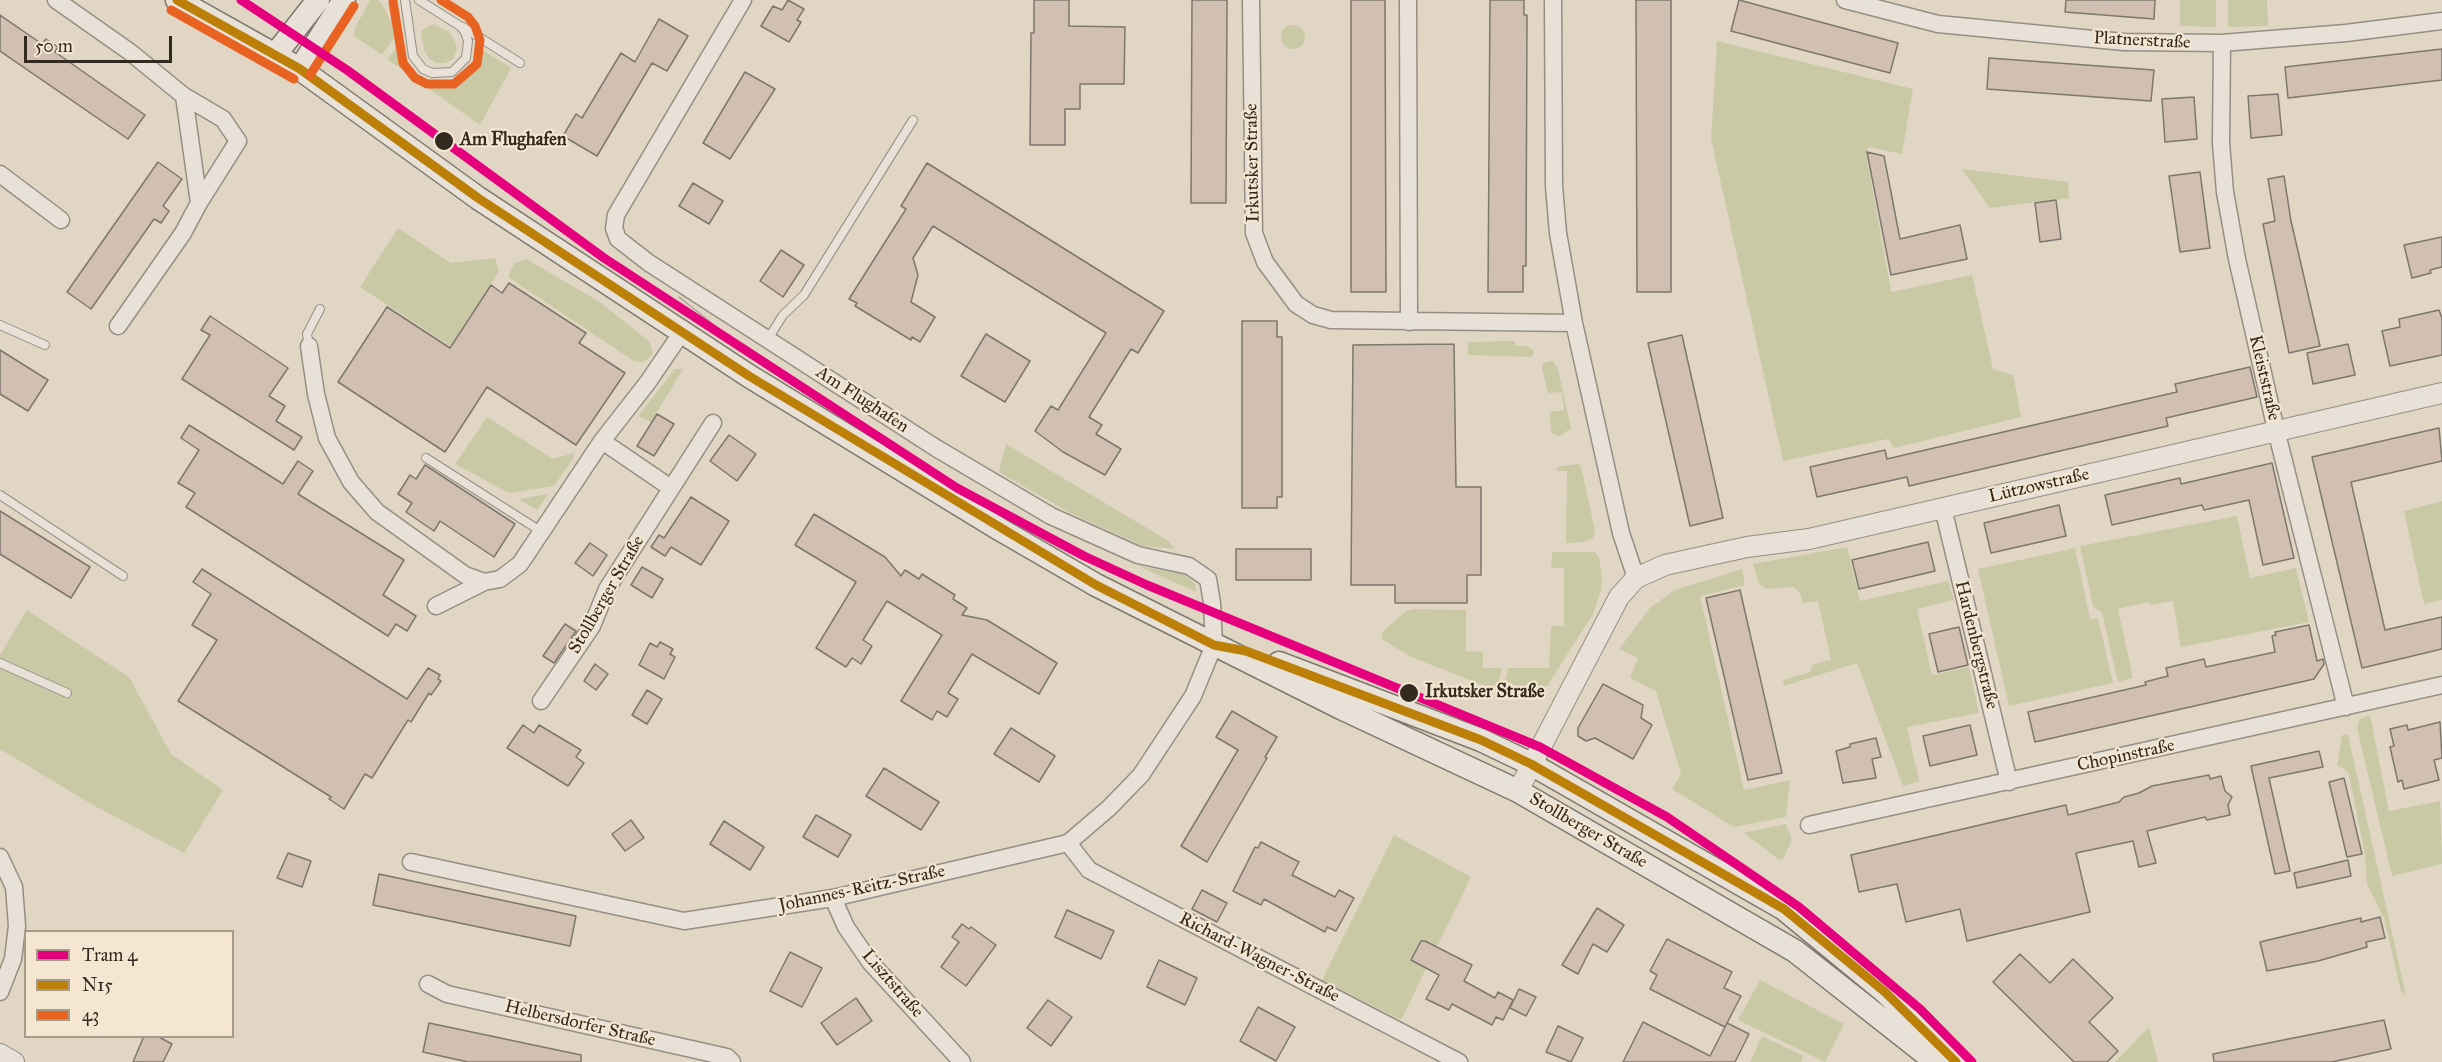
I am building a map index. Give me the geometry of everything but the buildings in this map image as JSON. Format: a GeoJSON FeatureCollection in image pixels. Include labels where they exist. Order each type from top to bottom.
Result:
{"type":"FeatureCollection","features":[{"type":"Feature","properties":{"kind":"main road","name":"Stollberger Straße"},"geometry":{"type":"LineString","coordinates":[[177,0],[300,69],[478,198],[748,376],[1001,530],[1096,585],[1214,645],[1341,708],[1518,791],[1795,951],[1936,1062]]}},
{"type":"Feature","properties":{"kind":"main road"},"geometry":{"type":"LineString","coordinates":[[275,55],[318,0]]}},
{"type":"Feature","properties":{"kind":"main road"},"geometry":{"type":"LineString","coordinates":[[300,69],[344,0]]}},
{"type":"Feature","properties":{"kind":"main road","name":"Stollberger Straße"},"geometry":{"type":"LineString","coordinates":[[1214,645],[1246,651],[1334,683],[1482,740],[1531,764],[1784,909],[1885,992],[1956,1062]]}},
{"type":"Feature","properties":{"kind":"street"},"geometry":{"type":"LineString","coordinates":[[56,0],[130,52],[184,96],[223,119],[238,141],[183,233],[118,326]]}},
{"type":"Feature","properties":{"kind":"street","name":"Am Flughafen"},"geometry":{"type":"LineString","coordinates":[[743,0],[616,215],[614,228],[618,239],[649,263],[936,448],[1051,516],[1138,555],[1189,566],[1208,579],[1212,603],[1214,645]]}},
{"type":"Feature","properties":{"kind":"street","name":"Irkutsker Straße"},"geometry":{"type":"LineString","coordinates":[[1251,0],[1254,233],[1265,262],[1296,304],[1313,315],[1331,320],[1574,323]]}},
{"type":"Feature","properties":{"kind":"street"},"geometry":{"type":"LineString","coordinates":[[1408,0],[1409,322]]}},
{"type":"Feature","properties":{"kind":"street"},"geometry":{"type":"LineString","coordinates":[[1518,791],[1614,605],[1636,578],[1621,533],[1574,323],[1558,233],[1554,186],[1553,0]]}},
{"type":"Feature","properties":{"kind":"street","name":"Platnerstraße"},"geometry":{"type":"LineString","coordinates":[[1845,0],[1938,24],[2124,42],[2222,43],[2346,33],[2442,21]]}},
{"type":"Feature","properties":{"kind":"street","name":"Kleiststraße"},"geometry":{"type":"LineString","coordinates":[[2222,43],[2220,130],[2225,192],[2237,259],[2276,430],[2346,707]]}},
{"type":"Feature","properties":{"kind":"street"},"geometry":{"type":"LineString","coordinates":[[184,96],[199,203]]}},
{"type":"Feature","properties":{"kind":"street"},"geometry":{"type":"LineString","coordinates":[[0,174],[61,220]]}},
{"type":"Feature","properties":{"kind":"street"},"geometry":{"type":"LineString","coordinates":[[436,606],[484,582],[500,579],[520,564],[602,441],[648,382],[682,332]]}},
{"type":"Feature","properties":{"kind":"street"},"geometry":{"type":"LineString","coordinates":[[309,346],[316,394],[327,438],[351,482],[377,512],[465,575],[484,582]]}},
{"type":"Feature","properties":{"kind":"street","name":"Lützowstraße"},"geometry":{"type":"LineString","coordinates":[[1636,578],[1665,565],[1747,547],[1809,539],[2442,393]]}},
{"type":"Feature","properties":{"kind":"street","name":"Stollberger Straße"},"geometry":{"type":"LineString","coordinates":[[541,701],[592,626],[607,589],[713,423]]}},
{"type":"Feature","properties":{"kind":"street"},"geometry":{"type":"LineString","coordinates":[[602,441],[670,488]]}},
{"type":"Feature","properties":{"kind":"street","name":"Hardenbergstraße"},"geometry":{"type":"LineString","coordinates":[[1943,508],[2009,782]]}},
{"type":"Feature","properties":{"kind":"street","name":"Johannes-Reitz-Straße"},"geometry":{"type":"LineString","coordinates":[[411,862],[684,921],[833,898],[1068,843],[1109,808],[1141,775],[1193,696],[1214,645]]}},
{"type":"Feature","properties":{"kind":"street","name":"Chopinstraße"},"geometry":{"type":"LineString","coordinates":[[1809,825],[2442,686]]}},
{"type":"Feature","properties":{"kind":"street","name":"Richard-Wagner-Straße"},"geometry":{"type":"LineString","coordinates":[[1068,843],[1089,870],[1459,1062]]}},
{"type":"Feature","properties":{"kind":"street"},"geometry":{"type":"LineString","coordinates":[[0,992],[13,959],[17,926],[14,887],[1,859]]}},
{"type":"Feature","properties":{"kind":"street","name":"Lisztstraße"},"geometry":{"type":"LineString","coordinates":[[833,898],[846,927],[870,962],[962,1062]]}},
{"type":"Feature","properties":{"kind":"street","name":"Helbersdorfer Straße"},"geometry":{"type":"LineString","coordinates":[[428,984],[447,994],[727,1057],[732,1062]]}},
{"type":"Feature","properties":{"kind":"street"},"geometry":{"type":"LineString","coordinates":[[0,1054],[14,1062]]}},
{"type":"Feature","properties":{"kind":"lane"},"geometry":{"type":"LineString","coordinates":[[405,0],[413,56],[423,69],[432,73],[452,72],[466,58],[468,41],[460,26]]}},
{"type":"Feature","properties":{"kind":"lane"},"geometry":{"type":"LineString","coordinates":[[419,0],[520,63]]}},
{"type":"Feature","properties":{"kind":"lane"},"geometry":{"type":"LineString","coordinates":[[768,339],[783,315],[804,295],[913,120]]}},
{"type":"Feature","properties":{"kind":"lane"},"geometry":{"type":"LineString","coordinates":[[309,346],[307,334],[320,309]]}},
{"type":"Feature","properties":{"kind":"lane"},"geometry":{"type":"LineString","coordinates":[[0,325],[45,345]]}},
{"type":"Feature","properties":{"kind":"lane"},"geometry":{"type":"LineString","coordinates":[[426,459],[543,532]]}},
{"type":"Feature","properties":{"kind":"lane"},"geometry":{"type":"LineString","coordinates":[[0,495],[123,576]]}},
{"type":"Feature","properties":{"kind":"lane"},"geometry":{"type":"LineString","coordinates":[[0,663],[67,693]]}},
{"type":"Feature","properties":{"kind":"green space"},"geometry":{"type":"Polygon","coordinates":[[[370,0],[378,0],[382,4],[392,23],[394,38],[382,55],[354,36],[355,28],[370,0]]]}},
{"type":"Feature","properties":{"kind":"green space"},"geometry":{"type":"Polygon","coordinates":[[[2180,0],[2216,0],[2216,27],[2180,26],[2180,0]]]}},
{"type":"Feature","properties":{"kind":"green space"},"geometry":{"type":"Polygon","coordinates":[[[2228,0],[2267,0],[2268,26],[2228,27],[2228,0]]]}},
{"type":"Feature","properties":{"kind":"green space"},"geometry":{"type":"Polygon","coordinates":[[[433,24],[449,32],[455,41],[457,50],[453,59],[445,63],[436,63],[424,50],[421,31],[433,24]]]}},
{"type":"Feature","properties":{"kind":"green space"},"geometry":{"type":"Polygon","coordinates":[[[1293,25],[1302,28],[1305,37],[1302,46],[1293,49],[1284,46],[1281,37],[1284,28],[1293,25]]]}},
{"type":"Feature","properties":{"kind":"green space"},"geometry":{"type":"Polygon","coordinates":[[[1717,41],[1913,89],[1902,154],[1868,147],[1867,158],[1891,292],[1972,275],[1993,369],[2013,375],[2021,417],[1894,448],[1888,439],[1783,461],[1711,139],[1717,41]]]}},
{"type":"Feature","properties":{"kind":"green space"},"geometry":{"type":"Polygon","coordinates":[[[479,48],[511,68],[480,125],[387,59],[396,49],[398,60],[405,60],[419,78],[432,84],[448,85],[471,72],[477,62],[479,48]]]}},
{"type":"Feature","properties":{"kind":"green space"},"geometry":{"type":"Polygon","coordinates":[[[1962,169],[2068,182],[2069,198],[1990,208],[1962,169]]]}},
{"type":"Feature","properties":{"kind":"green space"},"geometry":{"type":"Polygon","coordinates":[[[398,228],[451,263],[495,258],[499,271],[450,346],[360,287],[398,228]]]}},
{"type":"Feature","properties":{"kind":"green space"},"geometry":{"type":"Polygon","coordinates":[[[526,259],[600,302],[650,342],[653,354],[644,362],[634,361],[508,277],[514,263],[526,259]]]}},
{"type":"Feature","properties":{"kind":"green space"},"geometry":{"type":"Polygon","coordinates":[[[1515,341],[1515,346],[1527,346],[1534,351],[1531,357],[1468,355],[1468,342],[1515,341]]]}},
{"type":"Feature","properties":{"kind":"green space"},"geometry":{"type":"Polygon","coordinates":[[[1553,361],[1558,369],[1571,428],[1560,436],[1551,433],[1550,412],[1564,410],[1562,392],[1548,393],[1542,368],[1543,363],[1553,361]]]}},
{"type":"Feature","properties":{"kind":"green space"},"geometry":{"type":"Polygon","coordinates":[[[675,369],[683,369],[651,422],[638,416],[675,369]]]}},
{"type":"Feature","properties":{"kind":"green space"},"geometry":{"type":"Polygon","coordinates":[[[487,417],[553,459],[574,453],[574,457],[554,486],[509,493],[455,464],[487,417]]]}},
{"type":"Feature","properties":{"kind":"green space"},"geometry":{"type":"Polygon","coordinates":[[[1006,444],[1167,540],[1175,549],[1143,546],[1070,513],[999,472],[1006,444]]]}},
{"type":"Feature","properties":{"kind":"green space"},"geometry":{"type":"Polygon","coordinates":[[[1577,464],[1581,466],[1595,531],[1593,538],[1585,542],[1566,543],[1567,471],[1557,471],[1557,467],[1577,464]]]}},
{"type":"Feature","properties":{"kind":"green space"},"geometry":{"type":"Polygon","coordinates":[[[548,494],[537,510],[518,499],[548,494]]]}},
{"type":"Feature","properties":{"kind":"green space"},"geometry":{"type":"Polygon","coordinates":[[[2442,501],[2442,600],[2424,604],[2404,511],[2442,501]]]}},
{"type":"Feature","properties":{"kind":"green space"},"geometry":{"type":"Polygon","coordinates":[[[2237,516],[2250,578],[2296,568],[2309,622],[2181,647],[2173,601],[2150,605],[2148,602],[2118,609],[2133,678],[2118,682],[2102,613],[2093,606],[2080,546],[2237,516]]]}},
{"type":"Feature","properties":{"kind":"green space"},"geometry":{"type":"Polygon","coordinates":[[[1847,547],[1860,601],[1948,581],[1954,600],[1917,609],[1932,675],[1969,667],[1979,713],[1907,727],[1919,781],[1903,786],[1857,663],[1784,686],[1783,680],[1810,672],[1813,664],[1831,660],[1818,601],[1803,603],[1800,593],[1793,587],[1766,589],[1759,584],[1753,564],[1847,547]]]}},
{"type":"Feature","properties":{"kind":"green space"},"geometry":{"type":"Polygon","coordinates":[[[2075,548],[2090,619],[2098,618],[2113,683],[2009,706],[1978,569],[2075,548]]]}},
{"type":"Feature","properties":{"kind":"green space"},"geometry":{"type":"Polygon","coordinates":[[[1554,552],[1595,552],[1599,557],[1601,590],[1593,614],[1547,686],[1522,698],[1508,696],[1503,689],[1508,668],[1549,668],[1551,626],[1564,626],[1564,568],[1551,568],[1554,552]]]}},
{"type":"Feature","properties":{"kind":"green space"},"geometry":{"type":"Polygon","coordinates":[[[1138,566],[1184,574],[1195,584],[1196,592],[1138,566]]]}},
{"type":"Feature","properties":{"kind":"green space"},"geometry":{"type":"Polygon","coordinates":[[[1742,569],[1745,585],[1700,596],[1744,790],[1790,780],[1786,817],[1734,827],[1672,789],[1681,774],[1656,691],[1630,678],[1638,658],[1619,649],[1650,608],[1675,590],[1742,569]]]}},
{"type":"Feature","properties":{"kind":"green space"},"geometry":{"type":"Polygon","coordinates":[[[1413,609],[1466,610],[1466,651],[1483,652],[1483,668],[1502,668],[1496,690],[1411,657],[1382,639],[1382,632],[1406,611],[1413,609]]]}},
{"type":"Feature","properties":{"kind":"green space"},"geometry":{"type":"Polygon","coordinates":[[[27,610],[129,677],[171,754],[223,790],[184,853],[91,804],[0,749],[0,655],[27,610]]]}},
{"type":"Feature","properties":{"kind":"green space"},"geometry":{"type":"Polygon","coordinates":[[[2370,715],[2389,811],[2440,801],[2442,864],[2392,876],[2357,728],[2360,719],[2370,715]]]}},
{"type":"Feature","properties":{"kind":"green space"},"geometry":{"type":"Polygon","coordinates":[[[2342,735],[2348,735],[2406,996],[2401,991],[2384,918],[2367,885],[2365,854],[2348,772],[2337,765],[2342,735]]]}},
{"type":"Feature","properties":{"kind":"green space"},"geometry":{"type":"Polygon","coordinates":[[[1786,824],[1792,840],[1783,859],[1779,860],[1744,833],[1786,824]]]}},
{"type":"Feature","properties":{"kind":"green space"},"geometry":{"type":"Polygon","coordinates":[[[1394,835],[1471,877],[1401,1020],[1322,980],[1394,835]]]}},
{"type":"Feature","properties":{"kind":"green space"},"geometry":{"type":"Polygon","coordinates":[[[1760,980],[1844,1024],[1825,1062],[1738,1020],[1760,980]]]}},
{"type":"Feature","properties":{"kind":"green space"},"geometry":{"type":"Polygon","coordinates":[[[2149,1027],[2158,1062],[2115,1062],[2149,1027]]]}},
{"type":"Feature","properties":{"kind":"green space"},"geometry":{"type":"Polygon","coordinates":[[[1762,1036],[1803,1056],[1801,1062],[1750,1062],[1762,1036]]]}},
{"type":"Feature","properties":{"kind":"tram line","name":"4"},"geometry":{"type":"LineString","coordinates":[[241,0],[347,70],[604,258],[957,488],[1084,556],[1147,585],[1540,747],[1667,817],[1799,907],[1920,1009],[1972,1062]]}},
{"type":"Feature","properties":{"kind":"tram line"},"geometry":{"type":"LineString","coordinates":[[679,297],[754,357]]}},
{"type":"Feature","properties":{"kind":"transit line","name":"N15"},"geometry":{"type":"LineString","coordinates":[[177,0],[300,69],[478,198],[749,376],[1096,585],[1214,645],[1246,651],[1481,740],[1531,764],[1784,909],[1885,992],[1956,1062]]}},
{"type":"Feature","properties":{"kind":"transit line","name":"43"},"geometry":{"type":"LineString","coordinates":[[393,2],[403,63],[415,78],[427,84],[454,84],[477,64],[480,40],[475,26],[468,17],[441,0]]}},
{"type":"Feature","properties":{"kind":"transit line","name":"43"},"geometry":{"type":"LineString","coordinates":[[310,75],[354,6]]}},
{"type":"Feature","properties":{"kind":"transit line","name":"43"},"geometry":{"type":"LineString","coordinates":[[171,10],[294,79]]}},
{"type":"Feature","properties":{"kind":"place","name":"Am Flughafen"},"geometry":{"type":"Point","coordinates":[444,141]}},
{"type":"Feature","properties":{"kind":"place","name":"Irkutsker Straße"},"geometry":{"type":"Point","coordinates":[1409,693]}}]}
